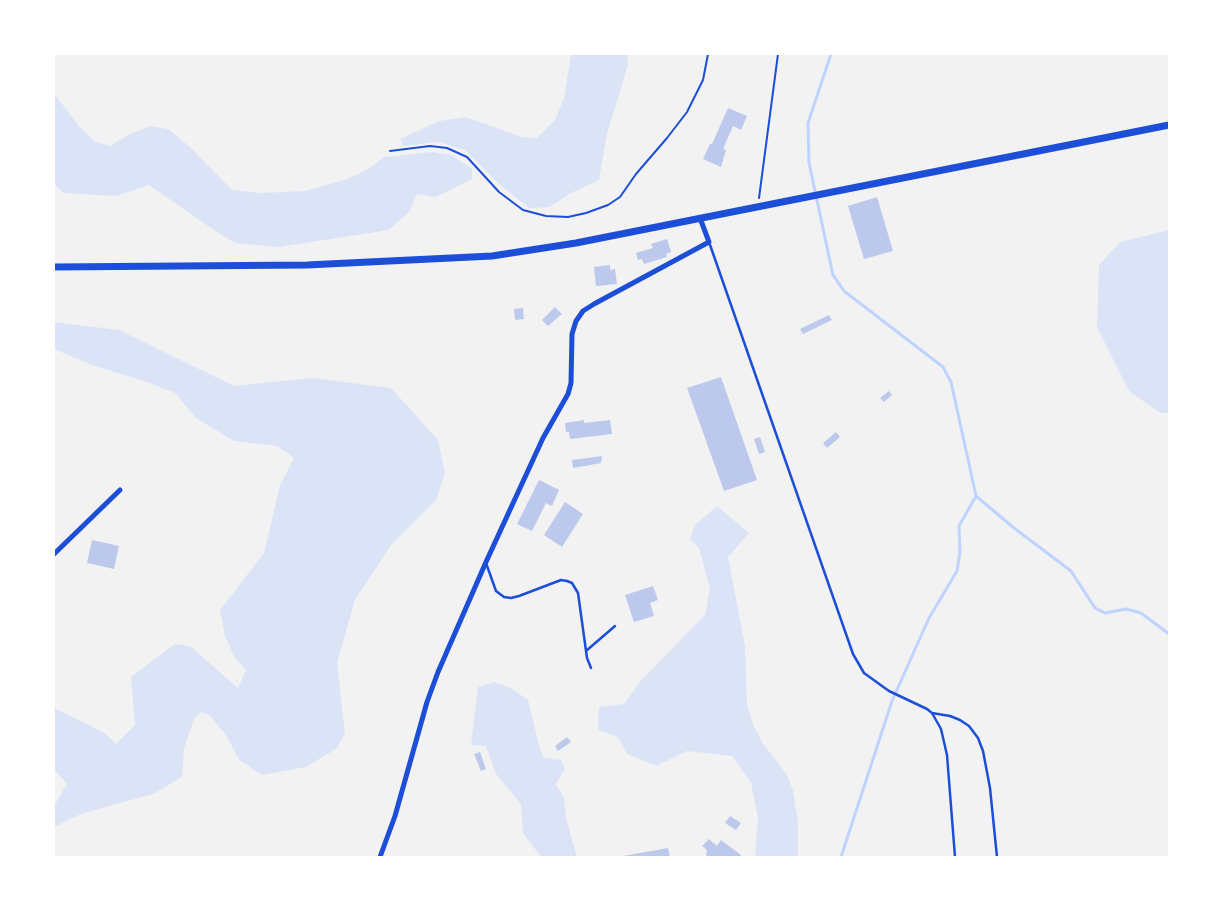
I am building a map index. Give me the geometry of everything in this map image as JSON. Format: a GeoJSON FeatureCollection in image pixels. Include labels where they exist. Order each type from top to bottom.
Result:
{"type":"FeatureCollection","features":[{"type":"Feature","properties":{"kind":"street"},"geometry":{"type":"LineString","coordinates":[[54,267],[307,265],[476,258],[576,243],[1169,124]]}},
{"type":"Feature","properties":{"kind":"street"},"geometry":{"type":"LineString","coordinates":[[380,857],[395,816],[430,695],[486,562],[543,438],[567,396],[571,383],[572,334],[580,315],[594,304],[709,242],[700,218]]}},
{"type":"Feature","properties":{"kind":"street"},"geometry":{"type":"LineString","coordinates":[[54,554],[120,490]]}},
{"type":"Feature","properties":{"kind":"lane"},"geometry":{"type":"LineString","coordinates":[[709,242],[853,654],[864,673],[874,682],[932,713],[960,720],[969,726],[978,738],[983,751],[990,788],[997,857]]}},
{"type":"Feature","properties":{"kind":"lane"},"geometry":{"type":"LineString","coordinates":[[486,562],[496,590],[504,596],[511,598],[561,580],[572,584],[578,593],[586,651],[591,668]]}},
{"type":"Feature","properties":{"kind":"lane"},"geometry":{"type":"LineString","coordinates":[[586,651],[615,626]]}},
{"type":"Feature","properties":{"kind":"lane"},"geometry":{"type":"LineString","coordinates":[[932,713],[945,741],[955,857]]}},
{"type":"Feature","properties":{"kind":"path"},"geometry":{"type":"LineString","coordinates":[[390,151],[430,146],[447,148],[467,157],[499,192],[524,210],[546,216],[568,217],[586,213],[608,205],[620,197],[636,174],[687,112],[703,80],[708,54]]}},
{"type":"Feature","properties":{"kind":"path"},"geometry":{"type":"LineString","coordinates":[[758,206],[778,54]]}},
{"type":"Feature","properties":{"kind":"shaded area"},"geometry":{"type":"Polygon","coordinates":[[[571,54],[627,54],[628,65],[607,134],[599,180],[569,194],[550,207],[529,208],[499,184],[465,150],[438,142],[403,146],[400,139],[439,121],[466,117],[521,137],[537,138],[555,120],[564,98],[571,54]]]}},
{"type":"Feature","properties":{"kind":"shaded area"},"geometry":{"type":"Polygon","coordinates":[[[54,93],[78,125],[94,141],[110,146],[130,134],[150,126],[168,129],[190,147],[232,190],[261,193],[304,191],[344,180],[367,170],[384,157],[432,152],[452,155],[472,169],[472,179],[436,197],[417,194],[409,212],[389,230],[279,247],[235,243],[149,185],[116,196],[63,193],[54,183],[54,93]]]}},
{"type":"Feature","properties":{"kind":"shaded area"},"geometry":{"type":"Polygon","coordinates":[[[1169,230],[1169,413],[1160,413],[1129,391],[1097,327],[1099,265],[1120,242],[1169,230]]]}},
{"type":"Feature","properties":{"kind":"shaded area"},"geometry":{"type":"Polygon","coordinates":[[[54,322],[119,330],[234,386],[312,378],[391,388],[438,440],[445,473],[436,500],[391,545],[355,600],[337,663],[345,734],[336,749],[306,767],[262,775],[239,760],[226,735],[210,716],[201,712],[194,719],[184,749],[182,777],[153,794],[81,814],[54,827],[54,806],[67,784],[54,769],[54,708],[106,734],[116,744],[135,725],[131,677],[175,644],[190,646],[238,688],[246,670],[235,658],[225,636],[220,610],[264,553],[280,485],[294,458],[277,446],[234,441],[196,418],[175,393],[92,365],[54,349],[54,322]]]}},
{"type":"Feature","properties":{"kind":"shaded area"},"geometry":{"type":"Polygon","coordinates":[[[717,506],[749,533],[728,557],[745,646],[747,705],[753,724],[762,742],[787,775],[793,790],[798,823],[798,857],[755,857],[758,818],[751,783],[732,756],[687,751],[656,766],[627,754],[618,737],[598,730],[599,707],[624,704],[642,679],[705,615],[710,589],[699,548],[690,539],[695,525],[717,506]]]}},
{"type":"Feature","properties":{"kind":"shaded area"},"geometry":{"type":"Polygon","coordinates":[[[494,682],[511,688],[528,700],[544,758],[561,760],[565,769],[556,784],[564,798],[566,818],[577,857],[541,857],[523,833],[521,804],[496,774],[486,746],[471,745],[478,687],[494,682]]]}},
{"type":"Feature","properties":{"kind":"building"},"geometry":{"type":"Polygon","coordinates":[[[728,108],[747,116],[741,130],[733,126],[723,149],[726,150],[721,167],[703,159],[728,108]]]}},
{"type":"Feature","properties":{"kind":"building"},"geometry":{"type":"Polygon","coordinates":[[[877,197],[893,251],[864,259],[848,206],[877,197]]]}},
{"type":"Feature","properties":{"kind":"building"},"geometry":{"type":"Polygon","coordinates":[[[667,239],[671,252],[666,254],[667,257],[644,264],[642,259],[638,260],[636,253],[653,248],[651,244],[667,239]]]}},
{"type":"Feature","properties":{"kind":"building"},"geometry":{"type":"Polygon","coordinates":[[[610,265],[610,270],[615,269],[617,284],[596,286],[594,267],[610,265]]]}},
{"type":"Feature","properties":{"kind":"building"},"geometry":{"type":"Polygon","coordinates":[[[555,307],[562,314],[548,326],[542,320],[555,307]]]}},
{"type":"Feature","properties":{"kind":"building"},"geometry":{"type":"Polygon","coordinates":[[[523,308],[524,319],[515,320],[514,309],[523,308]]]}},
{"type":"Feature","properties":{"kind":"building"},"geometry":{"type":"Polygon","coordinates":[[[829,315],[832,320],[803,334],[800,329],[829,315]]]}},
{"type":"Feature","properties":{"kind":"building"},"geometry":{"type":"Polygon","coordinates":[[[721,377],[757,480],[724,491],[687,388],[721,377]]]}},
{"type":"Feature","properties":{"kind":"building"},"geometry":{"type":"Polygon","coordinates":[[[889,391],[892,395],[884,402],[880,398],[889,391]]]}},
{"type":"Feature","properties":{"kind":"building"},"geometry":{"type":"Polygon","coordinates":[[[584,420],[584,423],[610,420],[612,434],[570,439],[569,432],[566,432],[565,423],[584,420]]]}},
{"type":"Feature","properties":{"kind":"building"},"geometry":{"type":"Polygon","coordinates":[[[836,432],[840,437],[827,448],[823,443],[836,432]]]}},
{"type":"Feature","properties":{"kind":"building"},"geometry":{"type":"Polygon","coordinates":[[[760,437],[765,452],[759,454],[754,439],[760,437]]]}},
{"type":"Feature","properties":{"kind":"building"},"geometry":{"type":"Polygon","coordinates":[[[602,456],[601,463],[573,468],[572,460],[602,456]]]}},
{"type":"Feature","properties":{"kind":"building"},"geometry":{"type":"Polygon","coordinates":[[[539,480],[559,490],[552,506],[546,503],[532,531],[517,524],[539,480]]]}},
{"type":"Feature","properties":{"kind":"building"},"geometry":{"type":"Polygon","coordinates":[[[565,502],[583,514],[562,547],[544,535],[565,502]]]}},
{"type":"Feature","properties":{"kind":"building"},"geometry":{"type":"Polygon","coordinates":[[[92,540],[119,546],[114,569],[87,563],[92,540]]]}},
{"type":"Feature","properties":{"kind":"building"},"geometry":{"type":"Polygon","coordinates":[[[653,586],[658,600],[650,603],[654,616],[634,622],[625,595],[653,586]]]}},
{"type":"Feature","properties":{"kind":"building"},"geometry":{"type":"Polygon","coordinates":[[[567,737],[571,742],[558,751],[555,746],[567,737]]]}},
{"type":"Feature","properties":{"kind":"building"},"geometry":{"type":"Polygon","coordinates":[[[480,752],[486,769],[481,771],[474,754],[480,752]]]}},
{"type":"Feature","properties":{"kind":"building"},"geometry":{"type":"Polygon","coordinates":[[[730,816],[741,823],[736,830],[725,823],[730,816]]]}},
{"type":"Feature","properties":{"kind":"building"},"geometry":{"type":"Polygon","coordinates":[[[709,839],[717,846],[721,840],[741,855],[740,857],[706,857],[707,850],[702,846],[709,839]]]}},
{"type":"Feature","properties":{"kind":"building"},"geometry":{"type":"Polygon","coordinates":[[[668,848],[670,857],[623,857],[623,856],[668,848]]]}},
{"type":"Feature","properties":{"kind":"waterway"},"geometry":{"type":"LineString","coordinates":[[831,54],[808,123],[809,163],[833,275],[844,291],[943,367],[951,382],[976,496],[959,526],[960,552],[957,571],[929,618],[892,701],[841,857]]}},
{"type":"Feature","properties":{"kind":"waterway"},"geometry":{"type":"LineString","coordinates":[[976,496],[1014,528],[1071,571],[1095,608],[1105,613],[1126,609],[1141,613],[1169,634]]}}]}
